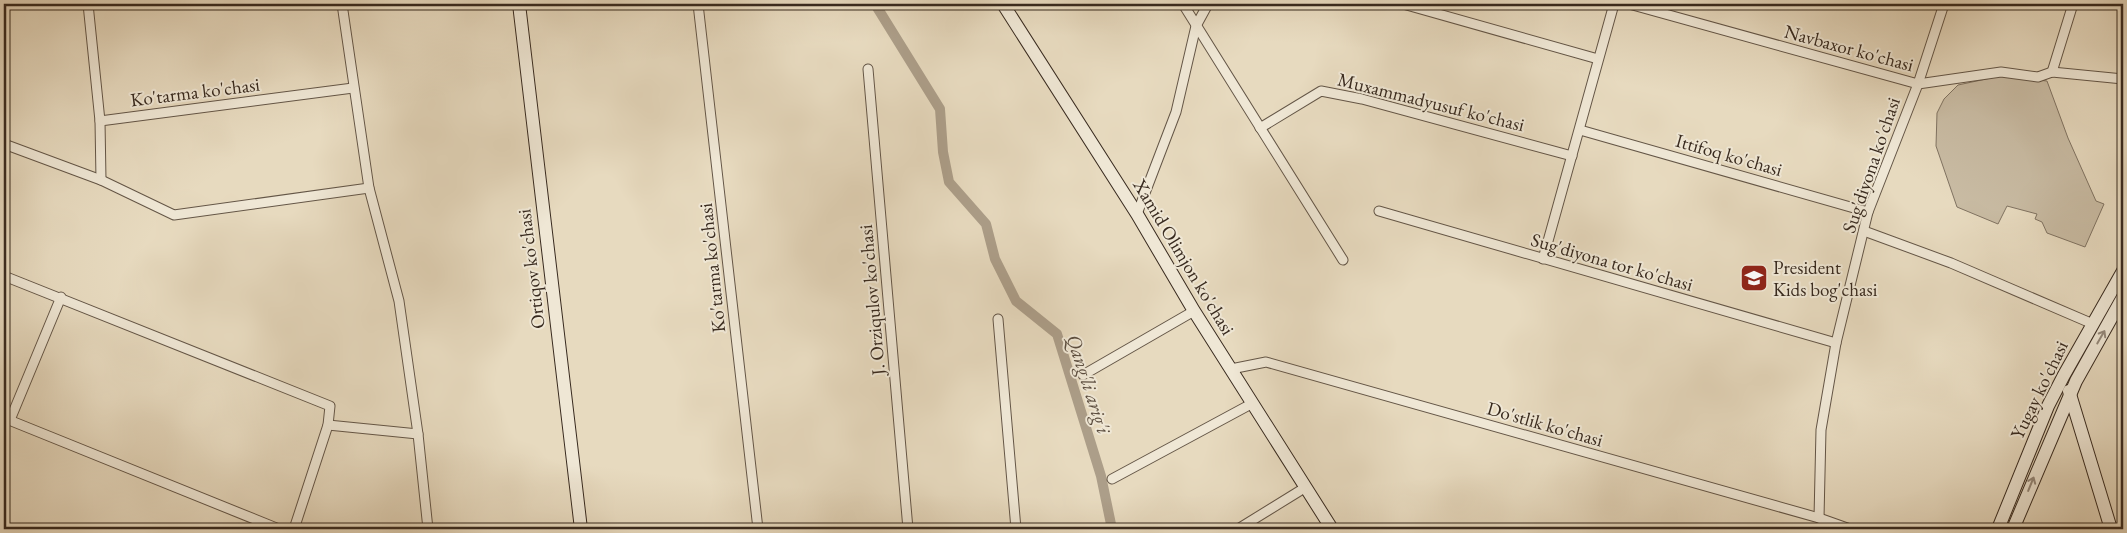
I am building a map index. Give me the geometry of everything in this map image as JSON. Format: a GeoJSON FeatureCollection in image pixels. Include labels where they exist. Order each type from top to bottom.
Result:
{"type":"FeatureCollection","features":[{"type":"Feature","properties":{"kind":"main road","name":"Ortiqov ko'chasi"},"geometry":{"type":"LineString","coordinates":[[519,4],[581,529]]}},
{"type":"Feature","properties":{"kind":"main road","name":"Xamid Olimjon ko'chasi"},"geometry":{"type":"LineString","coordinates":[[1003,4],[1137,214],[1194,311],[1332,529]]}},
{"type":"Feature","properties":{"kind":"main road","name":"Yugay ko'chasi"},"geometry":{"type":"LineString","coordinates":[[1998,529],[2048,406],[2123,271]]}},
{"type":"Feature","properties":{"kind":"main road","name":"Yugay ko'chasi"},"geometry":{"type":"LineString","coordinates":[[2013,529],[2070,394],[2123,297]]}},
{"type":"Feature","properties":{"kind":"main road"},"geometry":{"type":"LineString","coordinates":[[2064,375],[2112,529]]}},
{"type":"Feature","properties":{"kind":"street"},"geometry":{"type":"LineString","coordinates":[[88,4],[100,121],[101,180]]}},
{"type":"Feature","properties":{"kind":"street"},"geometry":{"type":"LineString","coordinates":[[342,4],[368,188],[399,301],[418,434],[428,529]]}},
{"type":"Feature","properties":{"kind":"street","name":"Ko'tarma ko'chasi"},"geometry":{"type":"LineString","coordinates":[[698,4],[758,529]]}},
{"type":"Feature","properties":{"kind":"street"},"geometry":{"type":"LineString","coordinates":[[1183,4],[1343,260]]}},
{"type":"Feature","properties":{"kind":"street"},"geometry":{"type":"LineString","coordinates":[[1137,214],[1176,112],[1196,26],[1208,4]]}},
{"type":"Feature","properties":{"kind":"street"},"geometry":{"type":"LineString","coordinates":[[1403,4],[1598,60]]}},
{"type":"Feature","properties":{"kind":"street"},"geometry":{"type":"LineString","coordinates":[[1543,259],[1614,4]]}},
{"type":"Feature","properties":{"kind":"street","name":"Navbaxor ko'chasi"},"geometry":{"type":"LineString","coordinates":[[1629,4],[1918,84],[2001,72],[2038,77],[2052,72],[2123,78]]}},
{"type":"Feature","properties":{"kind":"street","name":"Sug'diyona ko'chasi"},"geometry":{"type":"LineString","coordinates":[[1819,518],[1821,430],[1836,343],[1868,212],[1918,84],[1944,4]]}},
{"type":"Feature","properties":{"kind":"street"},"geometry":{"type":"LineString","coordinates":[[2052,72],[2073,4]]}},
{"type":"Feature","properties":{"kind":"street","name":"J. Orziqulov ko'chasi"},"geometry":{"type":"LineString","coordinates":[[868,69],[908,529]]}},
{"type":"Feature","properties":{"kind":"street","name":"Ko'tarma ko'chasi"},"geometry":{"type":"LineString","coordinates":[[100,121],[353,88]]}},
{"type":"Feature","properties":{"kind":"street","name":"Muxammadyusuf ko'chasi"},"geometry":{"type":"LineString","coordinates":[[1260,128],[1321,91],[1362,99],[1572,156]]}},
{"type":"Feature","properties":{"kind":"street","name":"Ittifoq ko'chasi"},"geometry":{"type":"LineString","coordinates":[[1580,130],[1868,212]]}},
{"type":"Feature","properties":{"kind":"street"},"geometry":{"type":"LineString","coordinates":[[4,144],[101,180],[174,215],[368,188]]}},
{"type":"Feature","properties":{"kind":"street","name":"Sug'diyona tor ko'chasi"},"geometry":{"type":"LineString","coordinates":[[1379,211],[1836,343]]}},
{"type":"Feature","properties":{"kind":"street"},"geometry":{"type":"LineString","coordinates":[[1864,231],[1951,263],[2093,324]]}},
{"type":"Feature","properties":{"kind":"street"},"geometry":{"type":"LineString","coordinates":[[4,276],[61,297],[330,406],[328,425],[294,529]]}},
{"type":"Feature","properties":{"kind":"street"},"geometry":{"type":"LineString","coordinates":[[61,297],[7,419],[279,529]]}},
{"type":"Feature","properties":{"kind":"street"},"geometry":{"type":"LineString","coordinates":[[1083,375],[1194,311]]}},
{"type":"Feature","properties":{"kind":"street"},"geometry":{"type":"LineString","coordinates":[[998,319],[1016,529]]}},
{"type":"Feature","properties":{"kind":"street","name":"Do'stlik ko'chasi"},"geometry":{"type":"LineString","coordinates":[[1231,369],[1266,362],[1819,518],[1850,529]]}},
{"type":"Feature","properties":{"kind":"street"},"geometry":{"type":"LineString","coordinates":[[1112,479],[1253,403]]}},
{"type":"Feature","properties":{"kind":"street"},"geometry":{"type":"LineString","coordinates":[[328,425],[418,434]]}},
{"type":"Feature","properties":{"kind":"street"},"geometry":{"type":"LineString","coordinates":[[1238,529],[1306,487]]}},
{"type":"Feature","properties":{"kind":"shaded area"},"geometry":{"type":"Polygon","coordinates":[[[2000,76],[2047,81],[2068,138],[2096,201],[2104,204],[2085,247],[2047,233],[2042,222],[2035,219],[2037,214],[2007,206],[1998,224],[1957,207],[1936,146],[1937,113],[1944,99],[1958,85],[2000,76]]]}},
{"type":"Feature","properties":{"kind":"waterway","name":"Qang'li arig'i"},"geometry":{"type":"LineString","coordinates":[[875,4],[940,109],[943,152],[949,182],[986,224],[995,259],[1016,301],[1057,334],[1101,476],[1112,529]]}},
{"type":"Feature","properties":{"kind":"place","name":"President Kids bog'chasi"},"geometry":{"type":"Point","coordinates":[1754,278]}}]}
